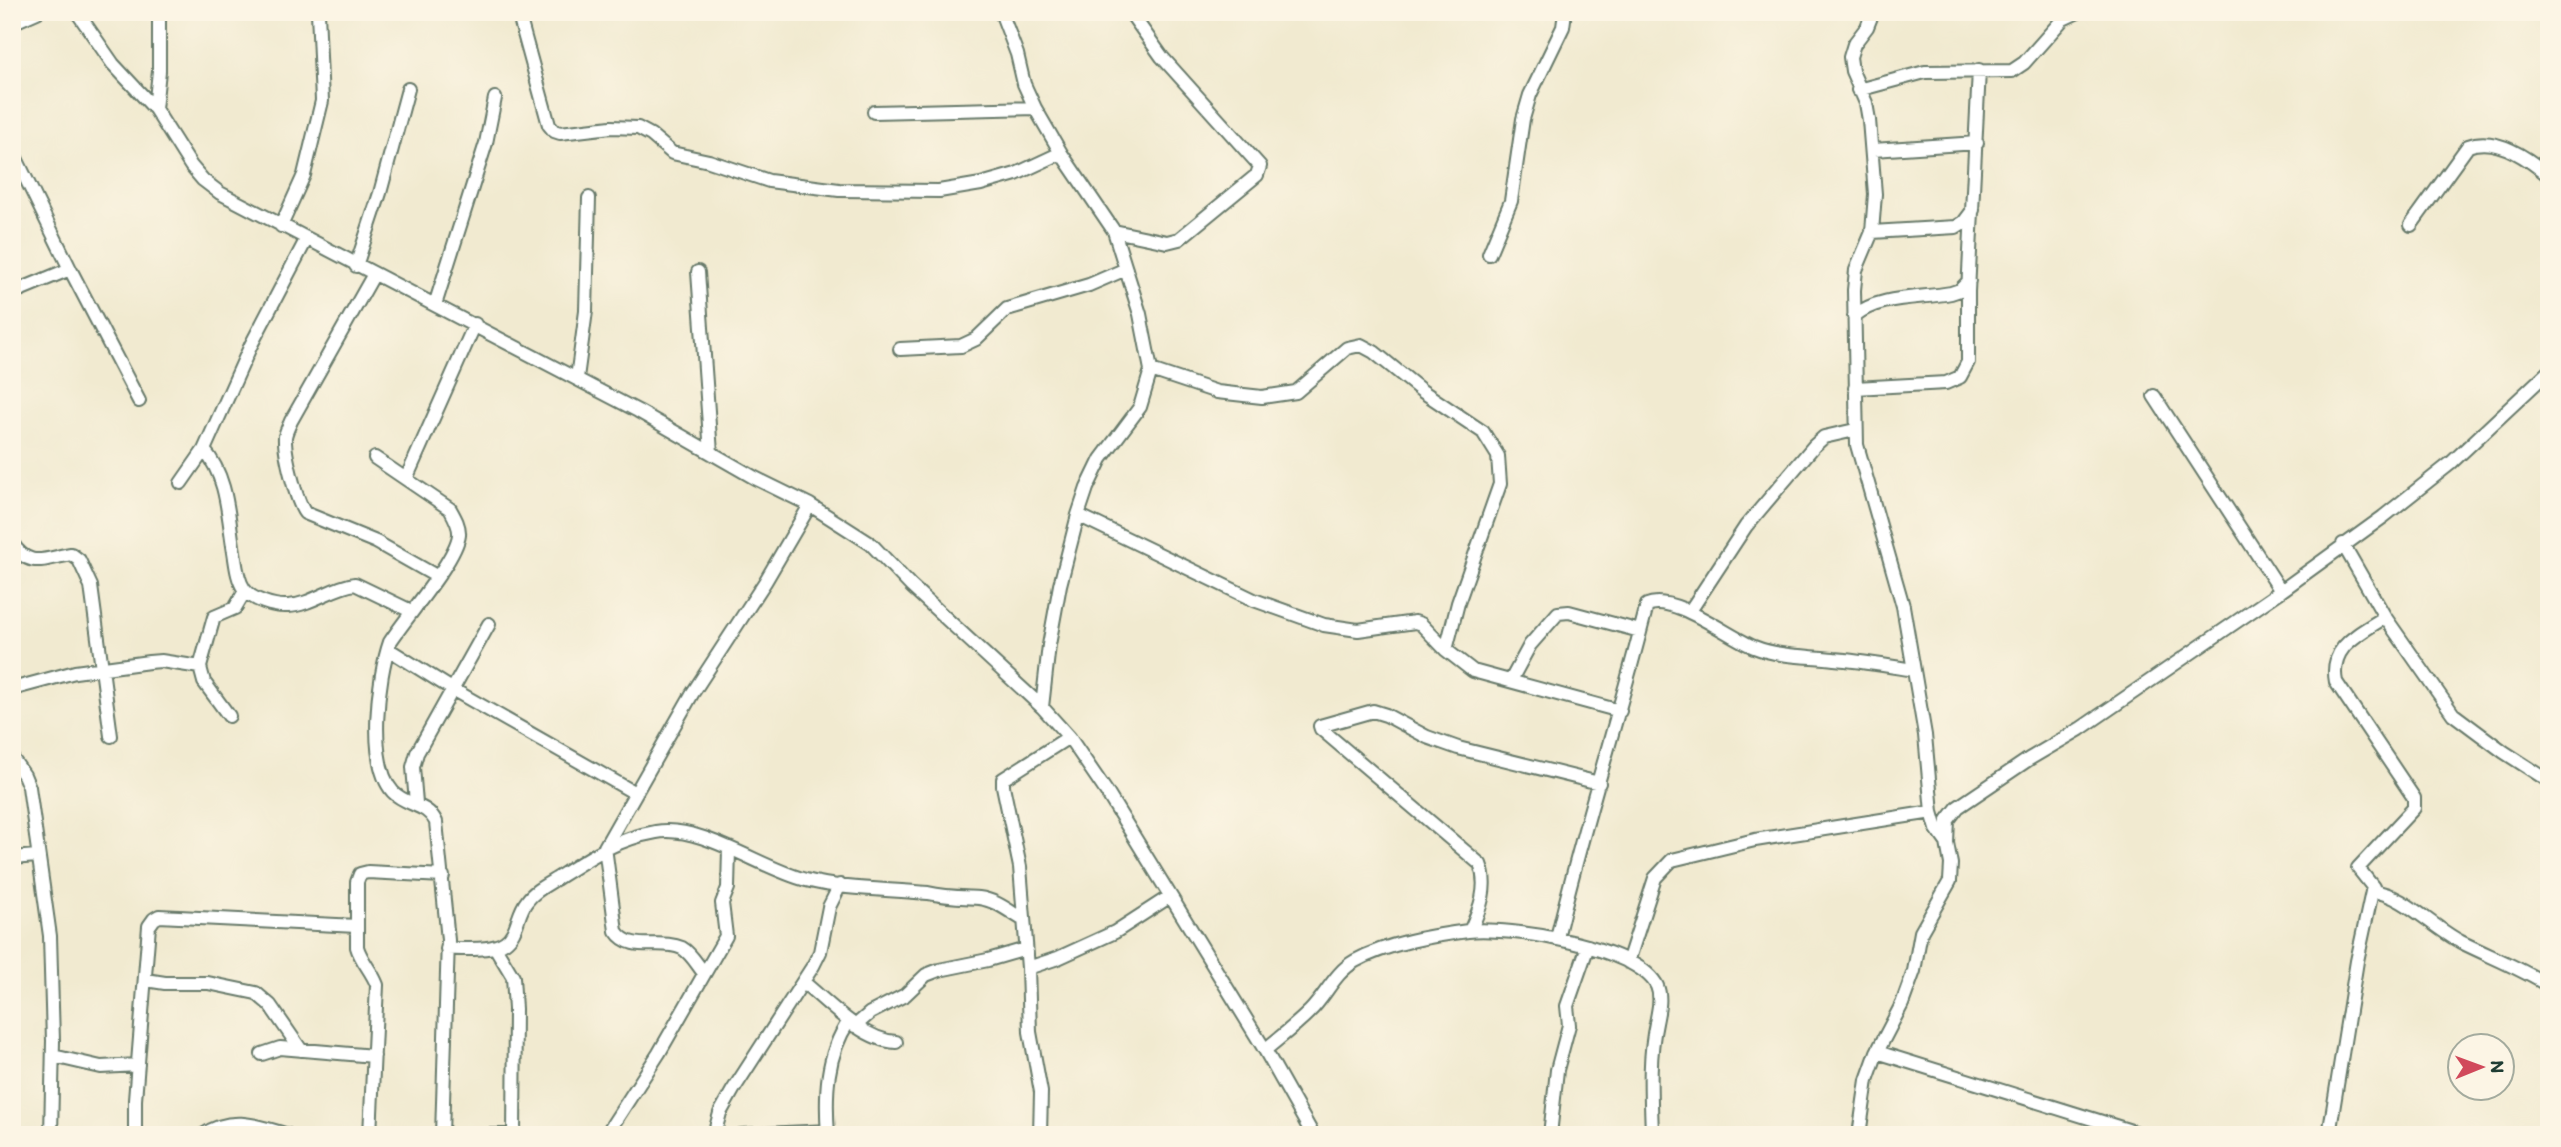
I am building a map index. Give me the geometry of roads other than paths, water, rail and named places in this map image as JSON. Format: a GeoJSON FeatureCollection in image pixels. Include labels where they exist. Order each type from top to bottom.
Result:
{"type":"FeatureCollection","features":[{"type":"Feature","properties":{"kind":"street"},"geometry":{"type":"LineString","coordinates":[[12,23],[37,12]]}},
{"type":"Feature","properties":{"kind":"street"},"geometry":{"type":"LineString","coordinates":[[77,12],[113,64],[155,109],[181,152],[203,180],[242,206],[306,240],[577,378],[810,505],[871,544],[911,586],[1042,707],[1069,737],[1100,782],[1265,1051],[1313,1135]]}},
{"type":"Feature","properties":{"kind":"street"},"geometry":{"type":"LineString","coordinates":[[155,109],[159,71],[159,12]]}},
{"type":"Feature","properties":{"kind":"street"},"geometry":{"type":"LineString","coordinates":[[281,226],[304,175],[322,101],[317,12]]}},
{"type":"Feature","properties":{"kind":"street"},"geometry":{"type":"LineString","coordinates":[[518,12],[549,125],[559,133],[611,127],[638,128],[672,153],[709,161],[769,181],[850,191],[939,191],[981,184],[1016,174],[1061,153]]}},
{"type":"Feature","properties":{"kind":"street"},"geometry":{"type":"LineString","coordinates":[[1001,12],[1017,54],[1024,84],[1035,108],[1061,153],[1114,231],[1140,314],[1151,370],[1140,407],[1101,459],[1078,515],[1060,585],[1042,707]]}},
{"type":"Feature","properties":{"kind":"street"},"geometry":{"type":"LineString","coordinates":[[1114,231],[1167,242],[1179,239],[1257,175],[1260,166],[1162,57],[1130,12]]}},
{"type":"Feature","properties":{"kind":"street"},"geometry":{"type":"LineString","coordinates":[[1489,254],[1511,201],[1523,119],[1530,94],[1563,27],[1565,12]]}},
{"type":"Feature","properties":{"kind":"street"},"geometry":{"type":"LineString","coordinates":[[1873,12],[1867,27],[1854,44],[1850,57],[1858,90],[1866,103],[1873,150],[1875,194],[1872,232],[1856,270],[1855,430],[1903,606],[1925,735],[1932,812],[1937,829],[1947,843]]}},
{"type":"Feature","properties":{"kind":"street"},"geometry":{"type":"LineString","coordinates":[[1858,90],[1925,72],[2011,71],[2024,64],[2063,19],[2078,12]]}},
{"type":"Feature","properties":{"kind":"street"},"geometry":{"type":"LineString","coordinates":[[1855,388],[1946,383],[1960,377],[1968,362],[1979,70]]}},
{"type":"Feature","properties":{"kind":"street"},"geometry":{"type":"LineString","coordinates":[[356,266],[380,193],[408,89]]}},
{"type":"Feature","properties":{"kind":"street"},"geometry":{"type":"LineString","coordinates":[[435,304],[486,143],[495,98]]}},
{"type":"Feature","properties":{"kind":"street"},"geometry":{"type":"LineString","coordinates":[[874,113],[1035,108]]}},
{"type":"Feature","properties":{"kind":"street"},"geometry":{"type":"LineString","coordinates":[[2411,225],[2468,146],[2479,142],[2494,143],[2509,149],[2549,176]]}},
{"type":"Feature","properties":{"kind":"street"},"geometry":{"type":"LineString","coordinates":[[1873,150],[1977,143]]}},
{"type":"Feature","properties":{"kind":"street"},"geometry":{"type":"LineString","coordinates":[[12,150],[139,401]]}},
{"type":"Feature","properties":{"kind":"street"},"geometry":{"type":"LineString","coordinates":[[577,378],[586,312],[589,198]]}},
{"type":"Feature","properties":{"kind":"street"},"geometry":{"type":"LineString","coordinates":[[1872,232],[1956,227],[1964,222],[1974,208]]}},
{"type":"Feature","properties":{"kind":"street"},"geometry":{"type":"LineString","coordinates":[[181,482],[204,450],[251,345],[306,240]]}},
{"type":"Feature","properties":{"kind":"street"},"geometry":{"type":"LineString","coordinates":[[12,293],[70,269]]}},
{"type":"Feature","properties":{"kind":"street"},"geometry":{"type":"LineString","coordinates":[[900,349],[961,346],[976,339],[1007,309],[1089,285],[1126,269]]}},
{"type":"Feature","properties":{"kind":"street"},"geometry":{"type":"LineString","coordinates":[[698,272],[711,453]]}},
{"type":"Feature","properties":{"kind":"street"},"geometry":{"type":"LineString","coordinates":[[374,274],[291,421],[285,436],[286,450],[301,508],[305,513],[376,542],[436,576]]}},
{"type":"Feature","properties":{"kind":"street"},"geometry":{"type":"LineString","coordinates":[[1854,316],[1865,307],[1878,302],[1951,293],[1961,290],[1969,281]]}},
{"type":"Feature","properties":{"kind":"street"},"geometry":{"type":"LineString","coordinates":[[406,479],[475,324]]}},
{"type":"Feature","properties":{"kind":"street"},"geometry":{"type":"LineString","coordinates":[[1151,370],[1217,392],[1262,397],[1296,392],[1347,348],[1361,345],[1483,432],[1498,456],[1500,484],[1458,603],[1446,650]]}},
{"type":"Feature","properties":{"kind":"street"},"geometry":{"type":"LineString","coordinates":[[1859,1135],[1867,1080],[1877,1052],[1902,1004],[1914,971],[1921,932],[1950,881],[1948,820],[1958,807],[2029,759],[2080,729],[2281,592],[2383,517],[2451,463],[2549,371]]}},
{"type":"Feature","properties":{"kind":"street"},"geometry":{"type":"LineString","coordinates":[[2154,396],[2281,592]]}},
{"type":"Feature","properties":{"kind":"street"},"geometry":{"type":"LineString","coordinates":[[1690,611],[1746,526],[1807,454],[1824,437],[1855,430]]}},
{"type":"Feature","properties":{"kind":"street"},"geometry":{"type":"LineString","coordinates":[[204,450],[215,463],[221,479],[237,574],[245,591],[260,600],[285,606],[355,584],[411,611]]}},
{"type":"Feature","properties":{"kind":"street"},"geometry":{"type":"LineString","coordinates":[[375,458],[450,509],[459,534],[451,556],[411,611],[388,649],[377,699],[379,752],[387,785],[396,795],[416,803],[432,814],[436,822],[443,876],[447,949],[442,1135]]}},
{"type":"Feature","properties":{"kind":"street"},"geometry":{"type":"LineString","coordinates":[[704,973],[683,948],[674,945],[628,943],[621,939],[617,931],[605,847],[692,694],[765,582],[810,505]]}},
{"type":"Feature","properties":{"kind":"street"},"geometry":{"type":"LineString","coordinates":[[1078,515],[1254,600],[1337,628],[1358,629],[1415,622],[1426,628],[1446,650],[1473,671],[1620,711]]}},
{"type":"Feature","properties":{"kind":"street"},"geometry":{"type":"LineString","coordinates":[[12,543],[25,559],[71,554],[79,560],[91,586],[111,736]]}},
{"type":"Feature","properties":{"kind":"street"},"geometry":{"type":"LineString","coordinates":[[2343,544],[2385,617],[2453,714],[2549,781]]}},
{"type":"Feature","properties":{"kind":"street"},"geometry":{"type":"LineString","coordinates":[[229,716],[204,682],[200,667],[214,617],[235,608],[245,591]]}},
{"type":"Feature","properties":{"kind":"street"},"geometry":{"type":"LineString","coordinates":[[1557,938],[1577,853],[1620,711],[1647,605],[1663,602],[1690,611],[1724,633],[1757,648],[1783,654],[1858,661],[1914,670]]}},
{"type":"Feature","properties":{"kind":"street"},"geometry":{"type":"LineString","coordinates":[[1511,680],[1530,646],[1558,614],[1569,612],[1640,631]]}},
{"type":"Feature","properties":{"kind":"street"},"geometry":{"type":"LineString","coordinates":[[2329,1135],[2357,961],[2372,891],[2371,883],[2359,870],[2359,866],[2414,807],[2414,798],[2336,682],[2333,668],[2336,656],[2350,641],[2385,617]]}},
{"type":"Feature","properties":{"kind":"street"},"geometry":{"type":"LineString","coordinates":[[416,803],[413,767],[417,754],[489,624]]}},
{"type":"Feature","properties":{"kind":"street"},"geometry":{"type":"LineString","coordinates":[[388,649],[452,689],[635,793]]}},
{"type":"Feature","properties":{"kind":"street"},"geometry":{"type":"LineString","coordinates":[[12,689],[56,676],[161,660],[200,667]]}},
{"type":"Feature","properties":{"kind":"street"},"geometry":{"type":"LineString","coordinates":[[1470,931],[1481,908],[1485,877],[1480,864],[1365,768],[1320,726],[1373,711],[1427,737],[1458,748],[1599,783]]}},
{"type":"Feature","properties":{"kind":"street"},"geometry":{"type":"LineString","coordinates":[[1040,1135],[1041,1092],[1030,1032],[1028,968],[1017,846],[1003,779],[1069,737]]}},
{"type":"Feature","properties":{"kind":"street"},"geometry":{"type":"LineString","coordinates":[[12,758],[29,788],[50,936],[51,1135]]}},
{"type":"Feature","properties":{"kind":"street"},"geometry":{"type":"LineString","coordinates":[[1628,962],[1655,878],[1672,860],[1755,840],[1932,812]]}},
{"type":"Feature","properties":{"kind":"street"},"geometry":{"type":"LineString","coordinates":[[447,949],[495,947],[505,943],[528,899],[605,847],[658,831],[673,831],[708,839],[786,874],[840,885],[920,892],[957,899],[979,898],[999,904],[1024,920]]}},
{"type":"Feature","properties":{"kind":"street"},"geometry":{"type":"LineString","coordinates":[[606,1135],[659,1053],[727,932],[722,903],[728,888],[730,849]]}},
{"type":"Feature","properties":{"kind":"street"},"geometry":{"type":"LineString","coordinates":[[12,858],[37,856]]}},
{"type":"Feature","properties":{"kind":"street"},"geometry":{"type":"LineString","coordinates":[[370,1135],[377,985],[357,947],[356,882],[360,874],[368,872],[443,876]]}},
{"type":"Feature","properties":{"kind":"street"},"geometry":{"type":"LineString","coordinates":[[714,1135],[720,1113],[733,1090],[820,952],[827,915],[840,885]]}},
{"type":"Feature","properties":{"kind":"street"},"geometry":{"type":"LineString","coordinates":[[2372,891],[2384,892],[2397,898],[2461,942],[2534,976],[2549,986]]}},
{"type":"Feature","properties":{"kind":"street"},"geometry":{"type":"LineString","coordinates":[[1028,968],[1058,958],[1115,932],[1169,897]]}},
{"type":"Feature","properties":{"kind":"street"},"geometry":{"type":"LineString","coordinates":[[135,1135],[149,926],[154,919],[159,916],[357,926]]}},
{"type":"Feature","properties":{"kind":"street"},"geometry":{"type":"LineString","coordinates":[[1265,1051],[1311,1011],[1335,978],[1352,962],[1381,948],[1470,931],[1557,938],[1588,946],[1628,962],[1656,985],[1659,997],[1651,1045],[1652,1135]]}},
{"type":"Feature","properties":{"kind":"street"},"geometry":{"type":"LineString","coordinates":[[1550,1135],[1557,1070],[1569,1025],[1567,1006],[1588,946]]}},
{"type":"Feature","properties":{"kind":"street"},"geometry":{"type":"LineString","coordinates":[[464,1135],[513,1135],[513,977],[495,947]]}},
{"type":"Feature","properties":{"kind":"street"},"geometry":{"type":"LineString","coordinates":[[741,1135],[828,1133],[829,1069],[839,1037],[852,1023],[905,995],[926,975],[1026,949]]}},
{"type":"Feature","properties":{"kind":"street"},"geometry":{"type":"LineString","coordinates":[[146,980],[208,983],[256,993],[270,1005],[301,1049]]}},
{"type":"Feature","properties":{"kind":"street"},"geometry":{"type":"LineString","coordinates":[[803,982],[852,1023],[880,1039],[896,1042]]}},
{"type":"Feature","properties":{"kind":"street"},"geometry":{"type":"LineString","coordinates":[[262,1054],[275,1048],[373,1056]]}},
{"type":"Feature","properties":{"kind":"street"},"geometry":{"type":"LineString","coordinates":[[1877,1052],[2144,1135]]}},
{"type":"Feature","properties":{"kind":"street"},"geometry":{"type":"LineString","coordinates":[[52,1056],[100,1067],[138,1065]]}},
{"type":"Feature","properties":{"kind":"street"},"geometry":{"type":"LineString","coordinates":[[203,1135],[215,1127],[232,1122],[249,1123],[288,1135]]}}]}
